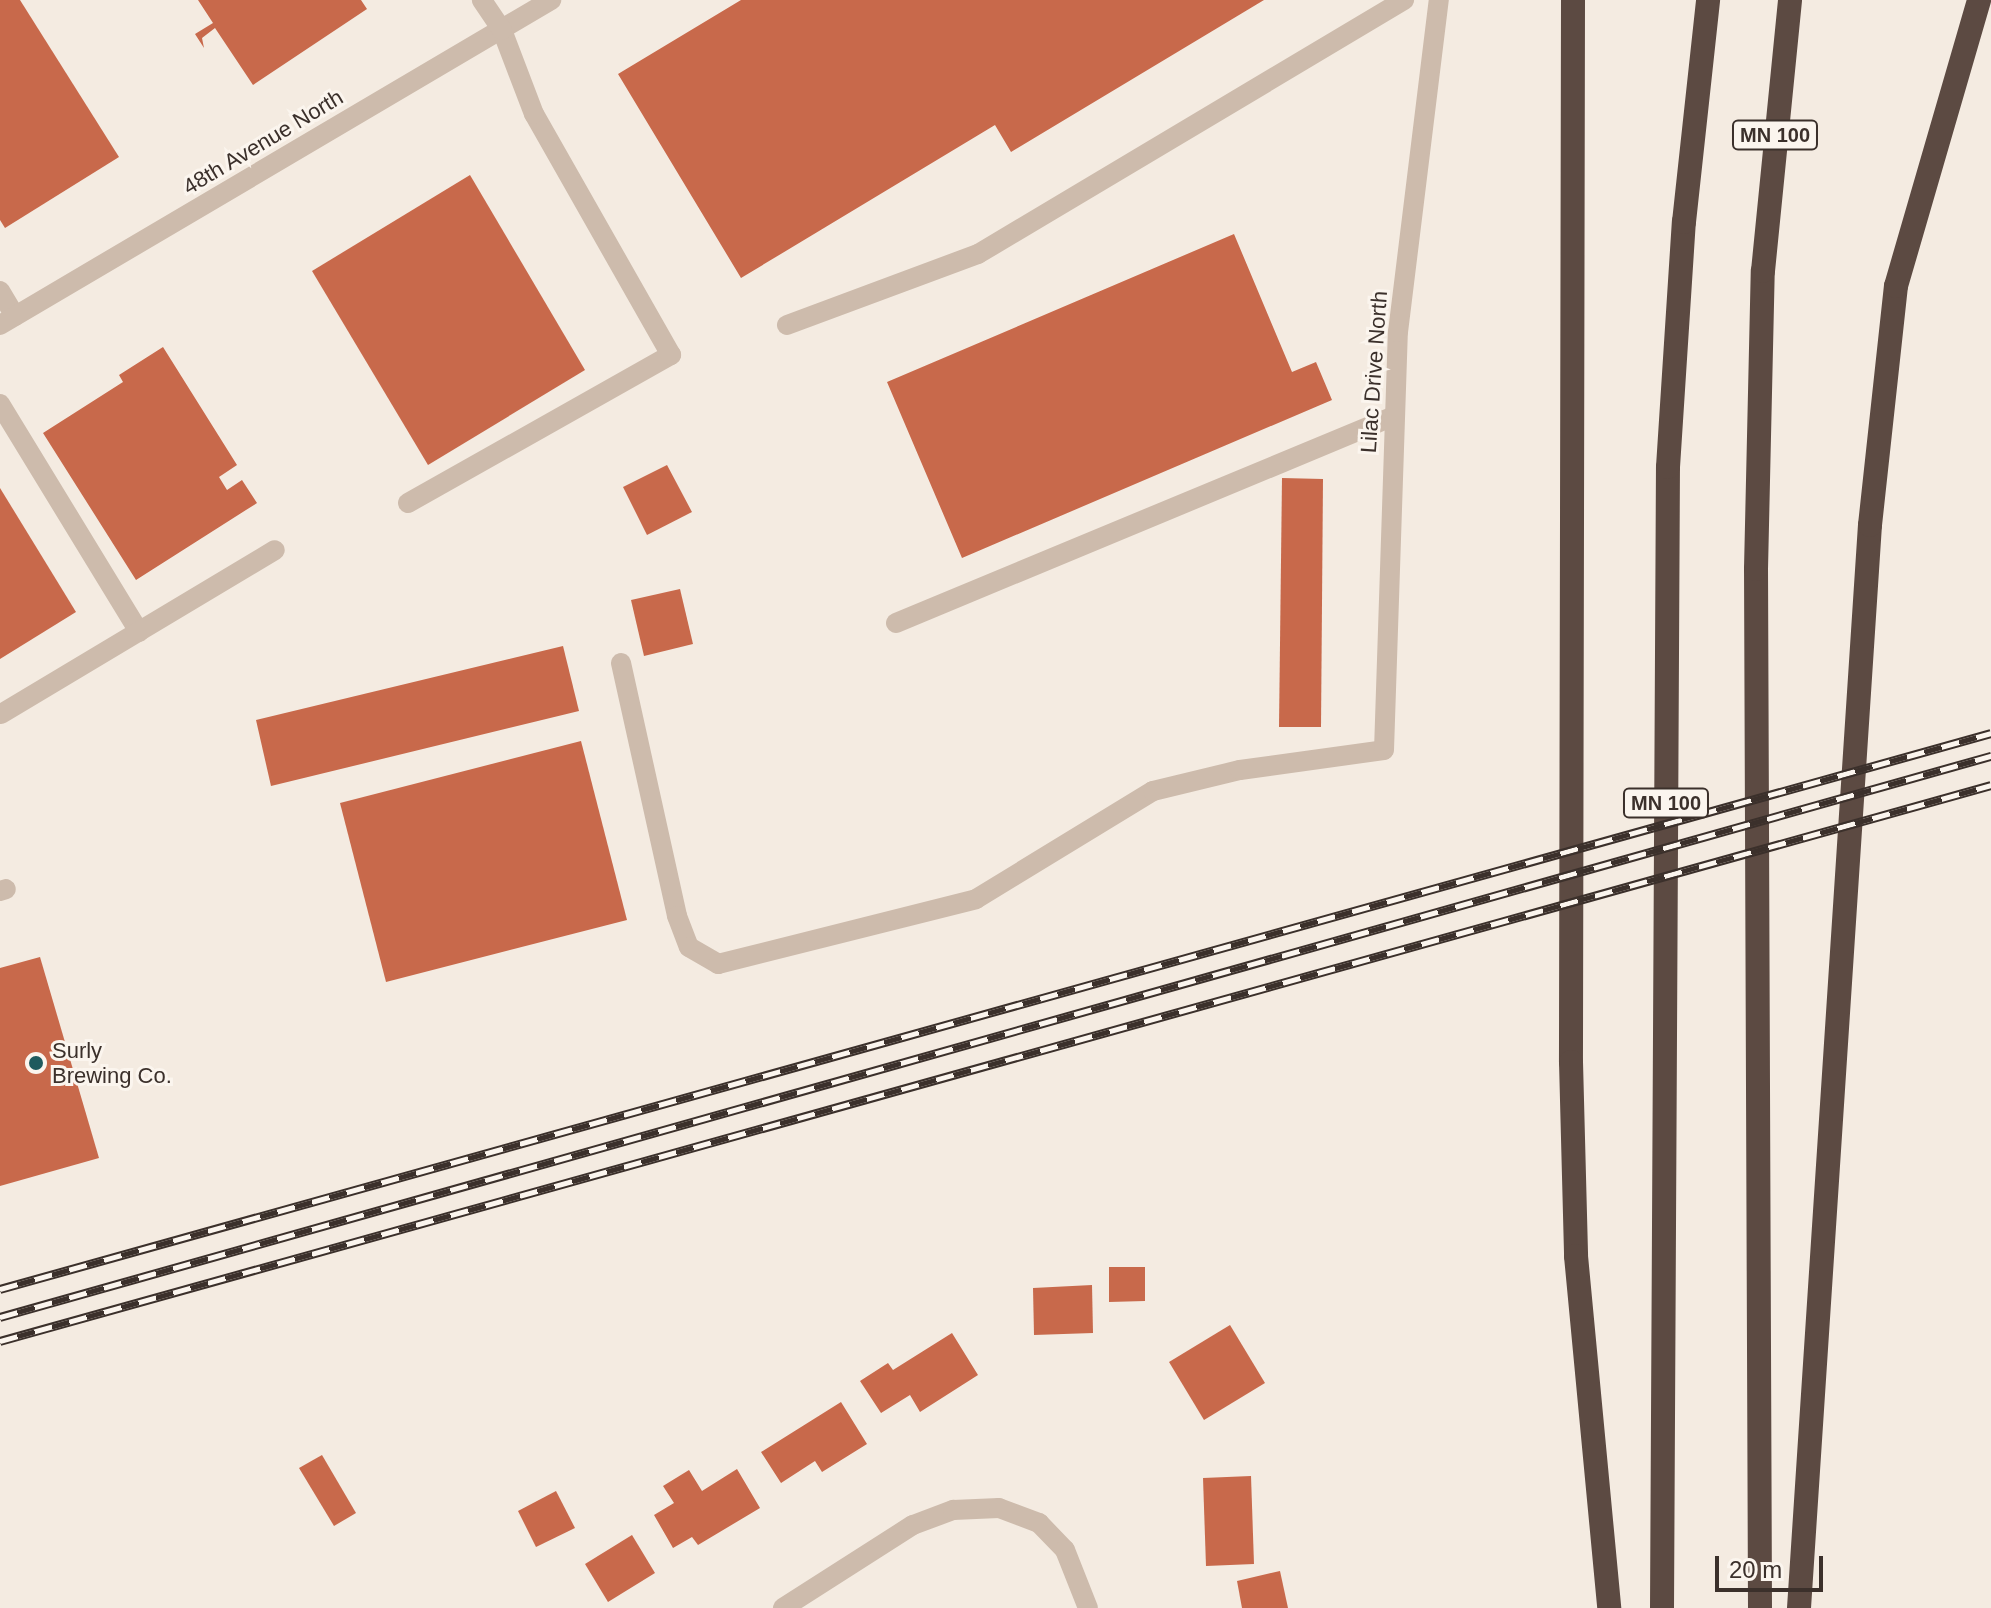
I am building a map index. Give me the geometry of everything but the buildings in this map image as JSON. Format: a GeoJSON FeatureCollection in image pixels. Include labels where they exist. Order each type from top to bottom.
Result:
{"type":"FeatureCollection","features":[{"type":"Feature","properties":{"kind":"highway"},"geometry":{"type":"LineString","coordinates":[[1573,0],[1571,1062],[1576,1256],[1609,1608]]}},
{"type":"Feature","properties":{"kind":"highway","name":"MN 100"},"geometry":{"type":"LineString","coordinates":[[1662,1608],[1668,467],[1684,222],[1708,0]]}},
{"type":"Feature","properties":{"kind":"highway","name":"MN 100"},"geometry":{"type":"LineString","coordinates":[[1760,1608],[1757,553],[1763,271],[1790,0]]}},
{"type":"Feature","properties":{"kind":"highway"},"geometry":{"type":"LineString","coordinates":[[1799,1608],[1870,525],[1896,286],[1979,0]]}},
{"type":"Feature","properties":{"kind":"street"},"geometry":{"type":"LineString","coordinates":[[408,503],[671,355],[534,114],[502,30],[482,0]]}},
{"type":"Feature","properties":{"kind":"street","name":"48th Avenue North"},"geometry":{"type":"LineString","coordinates":[[8,320],[551,0]]}},
{"type":"Feature","properties":{"kind":"street"},"geometry":{"type":"LineString","coordinates":[[787,325],[978,254],[1404,0]]}},
{"type":"Feature","properties":{"kind":"street","name":"Lilac Drive North"},"geometry":{"type":"LineString","coordinates":[[621,663],[677,916],[689,947],[718,964],[976,899],[1153,791],[1240,770],[1384,750],[1394,416],[1439,0]]}},
{"type":"Feature","properties":{"kind":"street"},"geometry":{"type":"LineString","coordinates":[[0,291],[8,320]]}},
{"type":"Feature","properties":{"kind":"street"},"geometry":{"type":"LineString","coordinates":[[0,404],[139,632]]}},
{"type":"Feature","properties":{"kind":"street"},"geometry":{"type":"LineString","coordinates":[[896,623],[1394,416]]}},
{"type":"Feature","properties":{"kind":"street"},"geometry":{"type":"LineString","coordinates":[[1,714],[275,550]]}},
{"type":"Feature","properties":{"kind":"street"},"geometry":{"type":"LineString","coordinates":[[783,1608],[913,1525],[953,1510],[999,1508],[1039,1523],[1065,1550],[1088,1608]]}},
{"type":"Feature","properties":{"kind":"railway"},"geometry":{"type":"LineString","coordinates":[[0,1289],[1991,733]]}},
{"type":"Feature","properties":{"kind":"railway"},"geometry":{"type":"LineString","coordinates":[[0,1317],[1991,756]]}},
{"type":"Feature","properties":{"kind":"railway"},"geometry":{"type":"LineString","coordinates":[[0,1341],[1991,785]]}},
{"type":"Feature","properties":{"kind":"place","name":"Surly Brewing Co."},"geometry":{"type":"Point","coordinates":[36,1063]}}]}
